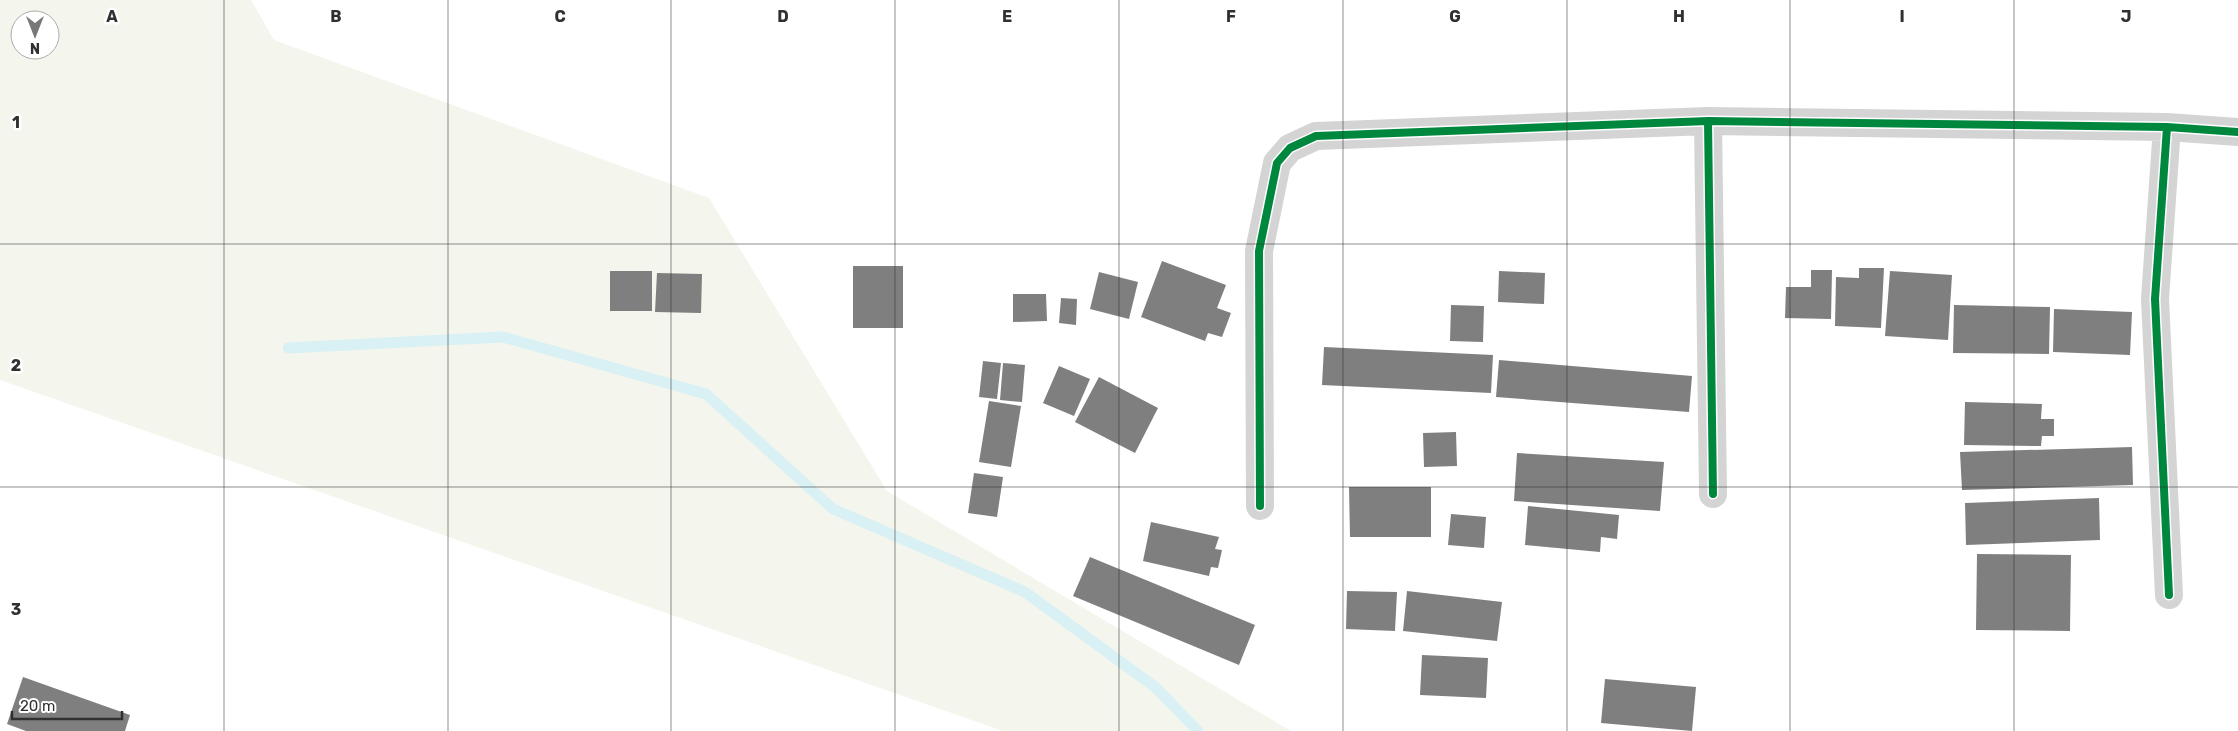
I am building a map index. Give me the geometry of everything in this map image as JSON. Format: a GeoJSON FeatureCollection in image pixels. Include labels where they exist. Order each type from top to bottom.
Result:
{"type":"FeatureCollection","features":[{"type":"Feature","properties":{"kind":"street"},"geometry":{"type":"LineString","coordinates":[[1708,121],[1713,494]]}},
{"type":"Feature","properties":{"kind":"street"},"geometry":{"type":"LineString","coordinates":[[1260,506],[1259,250],[1277,163],[1290,148],[1316,136],[1708,121],[2168,127],[2238,132]]}},
{"type":"Feature","properties":{"kind":"street"},"geometry":{"type":"LineString","coordinates":[[2168,127],[2155,298],[2169,595]]}},
{"type":"Feature","properties":{"kind":"shaded area"},"geometry":{"type":"Polygon","coordinates":[[[0,0],[251,0],[274,40],[709,198],[887,491],[1291,731],[1003,731],[0,380],[0,0]]]}},
{"type":"Feature","properties":{"kind":"building"},"geometry":{"type":"Polygon","coordinates":[[[1162,261],[1226,285],[1217,308],[1231,313],[1222,337],[1208,333],[1205,341],[1141,317],[1162,261]]]}},
{"type":"Feature","properties":{"kind":"building"},"geometry":{"type":"Polygon","coordinates":[[[853,266],[903,266],[903,328],[853,328],[853,266]]]}},
{"type":"Feature","properties":{"kind":"building"},"geometry":{"type":"Polygon","coordinates":[[[1859,268],[1884,268],[1881,328],[1835,326],[1836,277],[1859,278],[1859,268]]]}},
{"type":"Feature","properties":{"kind":"building"},"geometry":{"type":"Polygon","coordinates":[[[1811,270],[1832,270],[1831,319],[1785,318],[1786,287],[1811,287],[1811,270]]]}},
{"type":"Feature","properties":{"kind":"building"},"geometry":{"type":"Polygon","coordinates":[[[610,271],[652,271],[652,311],[610,311],[610,271]]]}},
{"type":"Feature","properties":{"kind":"building"},"geometry":{"type":"Polygon","coordinates":[[[1499,271],[1545,273],[1544,304],[1498,302],[1499,271]]]}},
{"type":"Feature","properties":{"kind":"building"},"geometry":{"type":"Polygon","coordinates":[[[1890,271],[1952,275],[1948,340],[1885,336],[1890,271]]]}},
{"type":"Feature","properties":{"kind":"building"},"geometry":{"type":"Polygon","coordinates":[[[1099,272],[1138,282],[1129,319],[1090,309],[1099,272]]]}},
{"type":"Feature","properties":{"kind":"building"},"geometry":{"type":"Polygon","coordinates":[[[657,273],[702,274],[701,313],[655,312],[657,273]]]}},
{"type":"Feature","properties":{"kind":"building"},"geometry":{"type":"Polygon","coordinates":[[[1013,294],[1046,294],[1047,321],[1013,322],[1013,294]]]}},
{"type":"Feature","properties":{"kind":"building"},"geometry":{"type":"Polygon","coordinates":[[[1061,298],[1077,299],[1076,325],[1059,323],[1061,298]]]}},
{"type":"Feature","properties":{"kind":"building"},"geometry":{"type":"Polygon","coordinates":[[[1451,305],[1484,306],[1483,342],[1450,341],[1451,305]]]}},
{"type":"Feature","properties":{"kind":"building"},"geometry":{"type":"Polygon","coordinates":[[[1954,305],[2050,307],[2049,354],[1953,353],[1954,305]]]}},
{"type":"Feature","properties":{"kind":"building"},"geometry":{"type":"Polygon","coordinates":[[[2054,309],[2132,312],[2130,355],[2053,352],[2054,309]]]}},
{"type":"Feature","properties":{"kind":"building"},"geometry":{"type":"Polygon","coordinates":[[[1324,347],[1493,355],[1491,393],[1322,385],[1324,347]]]}},
{"type":"Feature","properties":{"kind":"building"},"geometry":{"type":"Polygon","coordinates":[[[1499,360],[1692,376],[1689,412],[1496,397],[1499,360]]]}},
{"type":"Feature","properties":{"kind":"building"},"geometry":{"type":"Polygon","coordinates":[[[983,361],[1001,363],[997,399],[979,397],[983,361]]]}},
{"type":"Feature","properties":{"kind":"building"},"geometry":{"type":"Polygon","coordinates":[[[1003,363],[1025,365],[1022,402],[1000,400],[1003,363]]]}},
{"type":"Feature","properties":{"kind":"building"},"geometry":{"type":"Polygon","coordinates":[[[1059,366],[1090,379],[1074,416],[1043,403],[1059,366]]]}},
{"type":"Feature","properties":{"kind":"building"},"geometry":{"type":"Polygon","coordinates":[[[1099,377],[1158,408],[1135,453],[1075,422],[1099,377]]]}},
{"type":"Feature","properties":{"kind":"building"},"geometry":{"type":"Polygon","coordinates":[[[989,401],[1021,406],[1011,467],[979,462],[989,401]]]}},
{"type":"Feature","properties":{"kind":"building"},"geometry":{"type":"Polygon","coordinates":[[[1965,402],[2042,404],[2041,419],[2054,419],[2054,436],[2042,436],[2041,446],[1964,445],[1965,402]]]}},
{"type":"Feature","properties":{"kind":"building"},"geometry":{"type":"Polygon","coordinates":[[[1456,432],[1457,466],[1424,467],[1423,433],[1456,432]]]}},
{"type":"Feature","properties":{"kind":"building"},"geometry":{"type":"Polygon","coordinates":[[[2132,447],[2133,485],[1962,490],[1960,452],[2132,447]]]}},
{"type":"Feature","properties":{"kind":"building"},"geometry":{"type":"Polygon","coordinates":[[[1517,453],[1664,462],[1660,511],[1514,501],[1517,453]]]}},
{"type":"Feature","properties":{"kind":"building"},"geometry":{"type":"Polygon","coordinates":[[[974,473],[1003,477],[997,517],[968,513],[974,473]]]}},
{"type":"Feature","properties":{"kind":"building"},"geometry":{"type":"Polygon","coordinates":[[[1349,487],[1431,487],[1431,537],[1350,537],[1349,487]]]}},
{"type":"Feature","properties":{"kind":"building"},"geometry":{"type":"Polygon","coordinates":[[[2099,498],[2100,540],[1966,545],[1965,503],[2099,498]]]}},
{"type":"Feature","properties":{"kind":"building"},"geometry":{"type":"Polygon","coordinates":[[[1528,506],[1619,515],[1617,539],[1601,537],[1600,552],[1525,545],[1528,506]]]}},
{"type":"Feature","properties":{"kind":"building"},"geometry":{"type":"Polygon","coordinates":[[[1451,514],[1486,517],[1484,548],[1448,545],[1451,514]]]}},
{"type":"Feature","properties":{"kind":"building"},"geometry":{"type":"Polygon","coordinates":[[[1151,522],[1219,537],[1215,549],[1222,550],[1218,568],[1211,567],[1209,576],[1143,561],[1151,522]]]}},
{"type":"Feature","properties":{"kind":"building"},"geometry":{"type":"Polygon","coordinates":[[[1977,554],[2071,555],[2070,631],[1976,630],[1977,554]]]}},
{"type":"Feature","properties":{"kind":"building"},"geometry":{"type":"Polygon","coordinates":[[[1090,557],[1255,625],[1239,665],[1073,596],[1090,557]]]}},
{"type":"Feature","properties":{"kind":"building"},"geometry":{"type":"Polygon","coordinates":[[[1347,591],[1397,592],[1395,631],[1346,629],[1347,591]]]}},
{"type":"Feature","properties":{"kind":"building"},"geometry":{"type":"Polygon","coordinates":[[[1407,591],[1502,602],[1497,641],[1403,631],[1407,591]]]}},
{"type":"Feature","properties":{"kind":"building"},"geometry":{"type":"Polygon","coordinates":[[[1422,655],[1488,658],[1486,698],[1420,695],[1422,655]]]}},
{"type":"Feature","properties":{"kind":"building"},"geometry":{"type":"Polygon","coordinates":[[[23,677],[130,715],[125,731],[26,731],[7,724],[23,677]]]}},
{"type":"Feature","properties":{"kind":"building"},"geometry":{"type":"Polygon","coordinates":[[[1605,679],[1696,687],[1692,731],[1601,723],[1605,679]]]}},
{"type":"Feature","properties":{"kind":"waterway"},"geometry":{"type":"LineString","coordinates":[[288,348],[503,337],[706,394],[833,509],[1025,592],[1155,687],[1198,731]]}},
{"type":"Feature","properties":{"kind":"cycle path"},"geometry":{"type":"LineString","coordinates":[[1708,121],[1713,494]]}},
{"type":"Feature","properties":{"kind":"cycle path"},"geometry":{"type":"LineString","coordinates":[[1260,506],[1259,251],[1277,163],[1290,148],[1316,136],[1708,121],[2167,127],[2238,132]]}},
{"type":"Feature","properties":{"kind":"cycle path"},"geometry":{"type":"LineString","coordinates":[[2167,127],[2155,299],[2169,595]]}}]}
